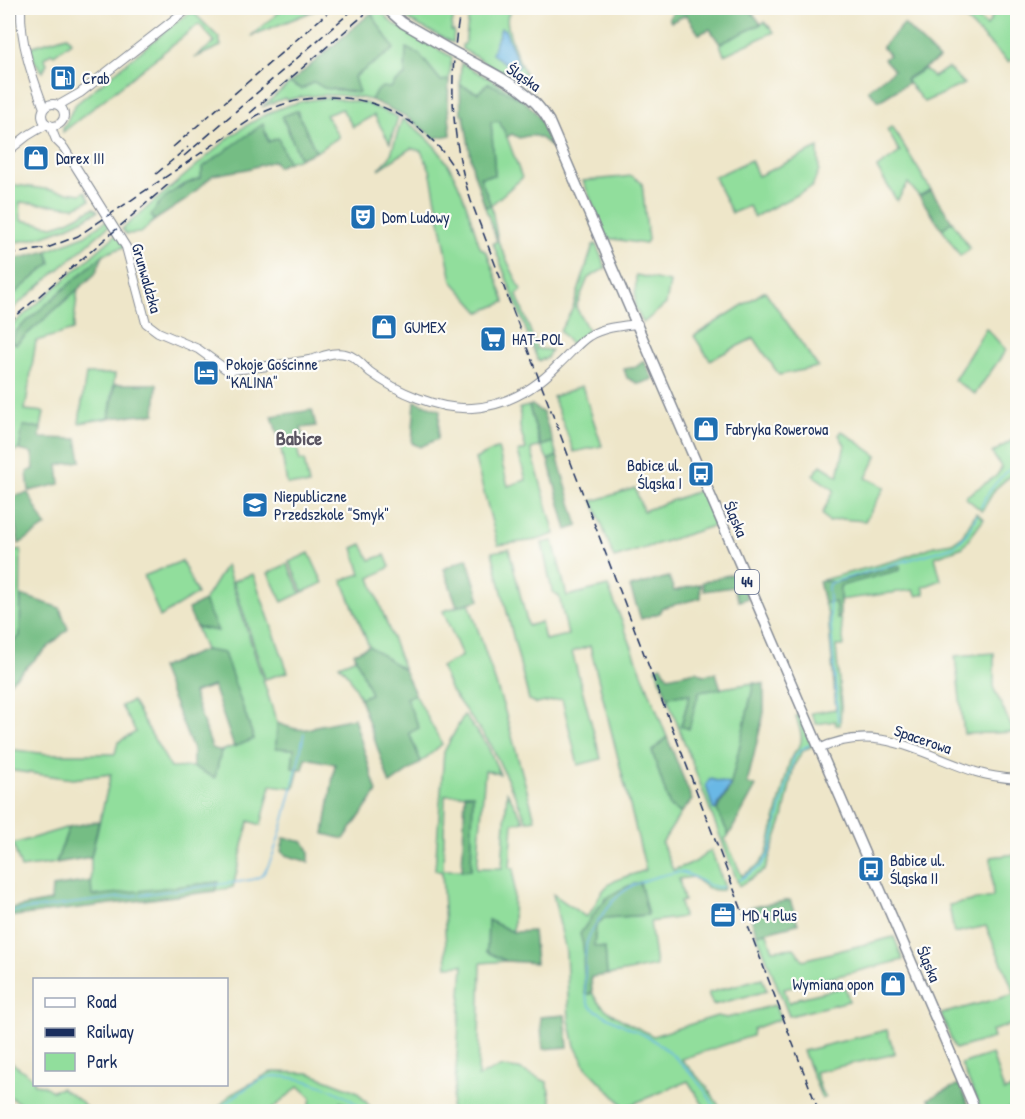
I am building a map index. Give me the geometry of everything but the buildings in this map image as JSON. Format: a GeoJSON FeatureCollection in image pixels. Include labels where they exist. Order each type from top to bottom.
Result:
{"type":"FeatureCollection","features":[{"type":"Feature","properties":{"kind":"main road","name":"Śląska"},"geometry":{"type":"LineString","coordinates":[[386,8],[403,23],[522,91],[545,114],[638,324],[723,528],[976,1112]]}},
{"type":"Feature","properties":{"kind":"street"},"geometry":{"type":"LineString","coordinates":[[21,8],[22,38],[37,93],[47,106],[47,122]]}},
{"type":"Feature","properties":{"kind":"street"},"geometry":{"type":"LineString","coordinates":[[47,106],[62,108],[78,98],[80,93],[189,8]]}},
{"type":"Feature","properties":{"kind":"street"},"geometry":{"type":"LineString","coordinates":[[62,108],[64,116],[58,130],[64,148]]}},
{"type":"Feature","properties":{"kind":"street"},"geometry":{"type":"LineString","coordinates":[[8,151],[47,122],[59,124]]}},
{"type":"Feature","properties":{"kind":"street","name":"Grunwaldzka"},"geometry":{"type":"LineString","coordinates":[[47,122],[100,208],[119,233],[133,268],[144,320],[148,326],[198,349],[222,367],[232,370],[311,360],[326,354],[346,354],[412,396],[453,408],[473,408],[517,397],[547,376],[586,338],[596,332],[638,324]]}},
{"type":"Feature","properties":{"kind":"street","name":"Spacerowa"},"geometry":{"type":"LineString","coordinates":[[819,749],[846,739],[864,737],[878,739],[923,751],[980,773],[1017,779]]}},
{"type":"Feature","properties":{"kind":"green space"},"geometry":{"type":"Polygon","coordinates":[[[284,8],[304,8],[308,12],[313,8],[321,8],[251,36],[284,8]]]}},
{"type":"Feature","properties":{"kind":"green space"},"geometry":{"type":"Polygon","coordinates":[[[394,8],[416,8],[439,16],[440,8],[455,8],[451,31],[454,31],[453,43],[412,22],[394,8]]]}},
{"type":"Feature","properties":{"kind":"green space"},"geometry":{"type":"Polygon","coordinates":[[[470,8],[515,8],[508,15],[507,21],[516,52],[533,90],[462,49],[462,45],[465,44],[470,8]]]}},
{"type":"Feature","properties":{"kind":"green space"},"geometry":{"type":"Polygon","coordinates":[[[676,8],[730,8],[751,11],[761,24],[720,44],[710,29],[699,34],[686,15],[671,22],[669,18],[676,8]]]}},
{"type":"Feature","properties":{"kind":"green space"},"geometry":{"type":"Polygon","coordinates":[[[954,8],[967,8],[987,26],[997,8],[1017,8],[1017,56],[1008,62],[954,8]]]}},
{"type":"Feature","properties":{"kind":"green space"},"geometry":{"type":"Polygon","coordinates":[[[381,11],[392,23],[452,57],[449,80],[441,81],[420,55],[406,49],[405,76],[395,82],[391,88],[375,93],[371,100],[350,96],[319,95],[287,100],[285,98],[262,107],[290,83],[302,89],[314,82],[354,77],[393,49],[371,13],[381,11]]]}},
{"type":"Feature","properties":{"kind":"green space"},"geometry":{"type":"Polygon","coordinates":[[[193,12],[219,38],[221,46],[194,58],[215,42],[199,24],[63,132],[63,127],[76,104],[183,17],[193,12]]]}},
{"type":"Feature","properties":{"kind":"green space"},"geometry":{"type":"Polygon","coordinates":[[[371,13],[394,49],[354,77],[359,93],[324,88],[314,82],[302,89],[290,83],[371,13]]]}},
{"type":"Feature","properties":{"kind":"green space"},"geometry":{"type":"Polygon","coordinates":[[[765,22],[774,32],[724,55],[720,44],[765,22]]]}},
{"type":"Feature","properties":{"kind":"green space"},"geometry":{"type":"Polygon","coordinates":[[[904,24],[939,59],[906,79],[908,83],[879,101],[868,90],[894,70],[884,59],[889,55],[882,47],[904,24]]]}},
{"type":"Feature","properties":{"kind":"green space"},"geometry":{"type":"Polygon","coordinates":[[[67,36],[71,42],[54,55],[51,53],[44,58],[47,63],[43,72],[35,62],[30,47],[67,36]]]}},
{"type":"Feature","properties":{"kind":"green space"},"geometry":{"type":"Polygon","coordinates":[[[406,48],[420,55],[441,81],[449,80],[448,105],[451,135],[435,138],[405,116],[371,100],[382,87],[391,88],[395,82],[405,76],[406,48]]]}},
{"type":"Feature","properties":{"kind":"green space"},"geometry":{"type":"Polygon","coordinates":[[[461,63],[524,100],[488,83],[478,93],[460,85],[461,63]]]}},
{"type":"Feature","properties":{"kind":"green space"},"geometry":{"type":"Polygon","coordinates":[[[948,68],[964,84],[924,102],[906,80],[924,69],[933,77],[948,68]]]}},
{"type":"Feature","properties":{"kind":"green space"},"geometry":{"type":"Polygon","coordinates":[[[488,83],[523,101],[536,113],[554,149],[535,136],[519,138],[512,134],[507,137],[499,121],[491,122],[495,175],[480,177],[491,205],[485,207],[473,170],[464,116],[461,114],[460,85],[478,93],[488,83]]]}},
{"type":"Feature","properties":{"kind":"green space"},"geometry":{"type":"Polygon","coordinates":[[[331,98],[365,103],[398,117],[390,143],[374,115],[353,127],[342,109],[326,115],[339,137],[316,152],[297,111],[282,117],[300,158],[288,162],[278,138],[269,142],[263,125],[200,178],[179,187],[151,216],[155,220],[141,233],[126,234],[122,229],[230,137],[253,121],[278,109],[303,101],[331,98]]]}},
{"type":"Feature","properties":{"kind":"green space"},"geometry":{"type":"Polygon","coordinates":[[[297,111],[316,152],[300,158],[282,116],[297,111]]]}},
{"type":"Feature","properties":{"kind":"green space"},"geometry":{"type":"Polygon","coordinates":[[[402,119],[419,131],[445,159],[461,191],[480,247],[487,253],[505,302],[480,312],[452,281],[430,170],[421,151],[411,148],[379,169],[390,157],[402,119]]]}},
{"type":"Feature","properties":{"kind":"green space"},"geometry":{"type":"Polygon","coordinates":[[[499,121],[522,178],[491,205],[498,241],[521,290],[517,295],[537,349],[551,350],[547,358],[538,361],[493,243],[497,241],[485,207],[490,205],[480,177],[495,175],[491,122],[499,121]]]}},
{"type":"Feature","properties":{"kind":"green space"},"geometry":{"type":"Polygon","coordinates":[[[263,124],[268,142],[278,138],[288,162],[277,167],[274,161],[213,175],[186,200],[155,220],[151,216],[165,197],[200,178],[203,167],[263,124]]]}},
{"type":"Feature","properties":{"kind":"green space"},"geometry":{"type":"Polygon","coordinates":[[[892,126],[931,190],[919,196],[908,183],[897,201],[877,168],[900,152],[887,130],[892,126]]]}},
{"type":"Feature","properties":{"kind":"green space"},"geometry":{"type":"Polygon","coordinates":[[[818,148],[819,170],[812,187],[754,217],[749,206],[732,213],[714,177],[751,160],[758,176],[818,148]]]}},
{"type":"Feature","properties":{"kind":"green space"},"geometry":{"type":"Polygon","coordinates":[[[632,176],[642,183],[648,240],[645,244],[607,238],[583,181],[632,176]]]}},
{"type":"Feature","properties":{"kind":"green space"},"geometry":{"type":"Polygon","coordinates":[[[8,184],[81,194],[85,191],[90,200],[75,207],[20,202],[21,220],[53,226],[94,208],[98,211],[54,232],[8,243],[8,184]]]}},
{"type":"Feature","properties":{"kind":"green space"},"geometry":{"type":"Polygon","coordinates":[[[931,190],[952,221],[942,229],[919,196],[931,190]]]}},
{"type":"Feature","properties":{"kind":"green space"},"geometry":{"type":"Polygon","coordinates":[[[106,221],[110,225],[8,313],[8,299],[51,263],[47,251],[84,236],[106,221]]]}},
{"type":"Feature","properties":{"kind":"green space"},"geometry":{"type":"Polygon","coordinates":[[[952,221],[970,249],[960,256],[942,229],[952,221]]]}},
{"type":"Feature","properties":{"kind":"green space"},"geometry":{"type":"Polygon","coordinates":[[[117,234],[124,247],[104,254],[18,330],[10,341],[16,344],[78,289],[73,330],[36,341],[25,410],[44,412],[41,428],[23,426],[19,450],[8,452],[8,329],[117,234]]]}},
{"type":"Feature","properties":{"kind":"green space"},"geometry":{"type":"Polygon","coordinates":[[[596,244],[606,268],[588,278],[576,307],[588,330],[573,347],[560,331],[573,308],[593,245],[596,244]]]}},
{"type":"Feature","properties":{"kind":"green space"},"geometry":{"type":"Polygon","coordinates":[[[47,251],[51,263],[8,299],[8,259],[47,251]]]}},
{"type":"Feature","properties":{"kind":"green space"},"geometry":{"type":"Polygon","coordinates":[[[104,254],[95,274],[16,344],[10,341],[17,330],[104,254]]]}},
{"type":"Feature","properties":{"kind":"green space"},"geometry":{"type":"Polygon","coordinates":[[[636,275],[670,282],[666,304],[643,323],[635,307],[636,275]]]}},
{"type":"Feature","properties":{"kind":"green space"},"geometry":{"type":"Polygon","coordinates":[[[765,291],[818,367],[779,375],[754,338],[710,360],[694,336],[765,291]]]}},
{"type":"Feature","properties":{"kind":"green space"},"geometry":{"type":"Polygon","coordinates":[[[986,328],[1006,350],[975,394],[954,380],[986,328]]]}},
{"type":"Feature","properties":{"kind":"green space"},"geometry":{"type":"Polygon","coordinates":[[[644,361],[653,379],[639,384],[627,378],[624,369],[636,367],[644,361]]]}},
{"type":"Feature","properties":{"kind":"green space"},"geometry":{"type":"Polygon","coordinates":[[[86,374],[115,374],[109,418],[79,423],[86,374]]]}},
{"type":"Feature","properties":{"kind":"green space"},"geometry":{"type":"Polygon","coordinates":[[[115,384],[157,384],[155,414],[109,418],[115,384]]]}},
{"type":"Feature","properties":{"kind":"green space"},"geometry":{"type":"Polygon","coordinates":[[[582,386],[602,446],[574,452],[553,397],[582,386]]]}},
{"type":"Feature","properties":{"kind":"green space"},"geometry":{"type":"Polygon","coordinates":[[[415,401],[440,410],[438,439],[420,447],[412,443],[415,401]]]}},
{"type":"Feature","properties":{"kind":"green space"},"geometry":{"type":"Polygon","coordinates":[[[532,405],[543,413],[553,442],[541,446],[529,406],[532,405]]]}},
{"type":"Feature","properties":{"kind":"green space"},"geometry":{"type":"Polygon","coordinates":[[[529,406],[540,446],[553,442],[557,456],[548,460],[541,446],[531,449],[555,534],[537,540],[498,545],[475,459],[498,448],[508,486],[526,480],[518,452],[526,449],[520,428],[520,408],[529,406]]]}},
{"type":"Feature","properties":{"kind":"green space"},"geometry":{"type":"Polygon","coordinates":[[[312,410],[316,426],[301,428],[303,436],[280,443],[272,416],[312,410]]]}},
{"type":"Feature","properties":{"kind":"green space"},"geometry":{"type":"Polygon","coordinates":[[[23,426],[41,428],[40,438],[77,439],[81,461],[58,465],[60,484],[29,491],[27,472],[34,469],[32,453],[19,450],[23,426]]]}},
{"type":"Feature","properties":{"kind":"green space"},"geometry":{"type":"Polygon","coordinates":[[[842,431],[877,456],[866,478],[885,487],[865,521],[840,519],[829,522],[822,514],[834,490],[813,475],[821,465],[838,476],[845,445],[839,435],[842,431]]]}},
{"type":"Feature","properties":{"kind":"green space"},"geometry":{"type":"Polygon","coordinates":[[[1017,437],[1017,470],[995,489],[982,511],[965,497],[996,476],[1002,468],[992,453],[1017,437]]]}},
{"type":"Feature","properties":{"kind":"green space"},"geometry":{"type":"Polygon","coordinates":[[[295,438],[300,461],[304,460],[309,485],[287,484],[280,443],[295,438]]]}},
{"type":"Feature","properties":{"kind":"green space"},"geometry":{"type":"Polygon","coordinates":[[[557,456],[578,526],[567,530],[548,460],[557,456]]]}},
{"type":"Feature","properties":{"kind":"green space"},"geometry":{"type":"Polygon","coordinates":[[[635,488],[643,511],[701,490],[716,525],[614,558],[593,501],[635,488]]]}},
{"type":"Feature","properties":{"kind":"green space"},"geometry":{"type":"Polygon","coordinates":[[[28,493],[46,526],[19,544],[10,497],[28,493]]]}},
{"type":"Feature","properties":{"kind":"green space"},"geometry":{"type":"Polygon","coordinates":[[[976,513],[984,519],[963,547],[935,557],[941,580],[923,587],[925,594],[917,596],[913,590],[840,600],[839,586],[900,570],[900,566],[837,582],[819,581],[900,559],[934,546],[952,543],[962,536],[976,513]]]}},
{"type":"Feature","properties":{"kind":"green space"},"geometry":{"type":"Polygon","coordinates":[[[553,541],[567,596],[608,586],[667,737],[652,751],[670,807],[681,813],[662,843],[673,870],[695,862],[711,850],[724,885],[723,890],[714,890],[693,877],[679,879],[684,901],[680,902],[683,917],[650,922],[656,966],[607,975],[605,948],[594,946],[596,926],[603,918],[648,915],[605,898],[589,933],[583,956],[585,980],[590,994],[592,991],[601,1005],[627,1023],[653,1036],[717,1016],[727,1018],[775,1005],[780,1019],[753,1029],[752,1036],[681,1059],[707,1087],[722,1111],[707,1111],[688,1081],[625,1107],[586,1067],[575,1046],[569,1020],[566,952],[553,894],[586,917],[606,887],[622,878],[646,870],[590,646],[572,652],[601,759],[578,765],[562,699],[536,704],[529,700],[492,552],[509,549],[528,626],[541,622],[545,640],[568,635],[559,596],[552,591],[542,543],[553,541]]]}},
{"type":"Feature","properties":{"kind":"green space"},"geometry":{"type":"Polygon","coordinates":[[[362,544],[370,560],[385,555],[390,567],[370,578],[404,670],[369,646],[342,580],[361,574],[353,548],[362,544]]]}},
{"type":"Feature","properties":{"kind":"green space"},"geometry":{"type":"Polygon","coordinates":[[[21,549],[20,636],[8,645],[8,553],[21,549]]]}},
{"type":"Feature","properties":{"kind":"green space"},"geometry":{"type":"Polygon","coordinates":[[[309,553],[323,583],[303,592],[289,562],[309,553]]]}},
{"type":"Feature","properties":{"kind":"green space"},"geometry":{"type":"Polygon","coordinates":[[[467,558],[480,600],[457,606],[444,569],[467,558]]]}},
{"type":"Feature","properties":{"kind":"green space"},"geometry":{"type":"Polygon","coordinates":[[[182,561],[197,594],[160,617],[144,576],[182,561]]]}},
{"type":"Feature","properties":{"kind":"green space"},"geometry":{"type":"Polygon","coordinates":[[[287,564],[301,593],[282,602],[268,573],[287,564]]]}},
{"type":"Feature","properties":{"kind":"green space"},"geometry":{"type":"Polygon","coordinates":[[[226,565],[277,723],[276,748],[294,749],[292,767],[299,769],[294,788],[271,785],[261,825],[249,821],[233,887],[215,891],[218,882],[91,897],[91,857],[111,774],[73,779],[8,770],[8,749],[47,754],[115,754],[118,742],[136,732],[121,706],[132,701],[171,768],[193,767],[215,777],[221,751],[254,739],[224,654],[205,650],[196,627],[217,631],[204,601],[226,565]]]}},
{"type":"Feature","properties":{"kind":"green space"},"geometry":{"type":"Polygon","coordinates":[[[900,566],[900,570],[840,586],[840,617],[837,619],[835,602],[824,603],[819,581],[837,582],[900,566]]]}},
{"type":"Feature","properties":{"kind":"green space"},"geometry":{"type":"Polygon","coordinates":[[[736,573],[748,598],[739,601],[733,587],[704,591],[702,582],[736,573]]]}},
{"type":"Feature","properties":{"kind":"green space"},"geometry":{"type":"Polygon","coordinates":[[[253,574],[288,672],[265,679],[233,581],[253,574]]]}},
{"type":"Feature","properties":{"kind":"green space"},"geometry":{"type":"Polygon","coordinates":[[[669,577],[674,591],[700,584],[701,598],[661,608],[660,613],[641,619],[630,587],[669,577]]]}},
{"type":"Feature","properties":{"kind":"green space"},"geometry":{"type":"Polygon","coordinates":[[[21,595],[60,608],[68,629],[8,684],[8,645],[20,636],[21,595]]]}},
{"type":"Feature","properties":{"kind":"green space"},"geometry":{"type":"Polygon","coordinates":[[[204,601],[218,631],[196,627],[188,609],[204,601]]]}},
{"type":"Feature","properties":{"kind":"green space"},"geometry":{"type":"Polygon","coordinates":[[[835,602],[837,619],[840,617],[844,646],[836,646],[841,706],[840,725],[836,725],[835,721],[816,724],[811,713],[836,709],[828,614],[824,603],[835,602]]]}},
{"type":"Feature","properties":{"kind":"green space"},"geometry":{"type":"Polygon","coordinates":[[[469,603],[504,708],[535,819],[527,821],[491,745],[451,691],[441,667],[462,656],[443,611],[469,603]]]}},
{"type":"Feature","properties":{"kind":"green space"},"geometry":{"type":"Polygon","coordinates":[[[369,646],[404,670],[415,694],[406,698],[419,728],[409,733],[421,762],[390,784],[360,698],[371,694],[354,653],[369,646]]]}},
{"type":"Feature","properties":{"kind":"green space"},"geometry":{"type":"Polygon","coordinates":[[[205,650],[224,653],[254,739],[234,747],[213,686],[193,693],[212,748],[221,751],[215,778],[193,767],[193,750],[160,668],[205,650]]]}},
{"type":"Feature","properties":{"kind":"green space"},"geometry":{"type":"Polygon","coordinates":[[[994,653],[994,689],[1014,732],[964,734],[955,656],[994,653]]]}},
{"type":"Feature","properties":{"kind":"green space"},"geometry":{"type":"Polygon","coordinates":[[[356,658],[371,694],[360,698],[349,676],[339,665],[356,658]]]}},
{"type":"Feature","properties":{"kind":"green space"},"geometry":{"type":"Polygon","coordinates":[[[662,666],[668,677],[696,671],[704,675],[716,673],[721,689],[699,692],[689,729],[681,726],[690,694],[667,697],[656,668],[662,666]]]}},
{"type":"Feature","properties":{"kind":"green space"},"geometry":{"type":"Polygon","coordinates":[[[754,683],[730,788],[717,810],[729,835],[725,839],[742,876],[759,865],[767,853],[790,761],[801,744],[796,716],[799,715],[812,746],[803,751],[794,765],[783,818],[765,870],[739,886],[667,697],[690,694],[681,725],[699,692],[754,683]]]}},
{"type":"Feature","properties":{"kind":"green space"},"geometry":{"type":"Polygon","coordinates":[[[754,683],[764,684],[764,712],[747,784],[756,786],[729,835],[717,810],[730,788],[754,683]]]}},
{"type":"Feature","properties":{"kind":"green space"},"geometry":{"type":"Polygon","coordinates":[[[415,694],[442,744],[421,762],[409,732],[418,728],[405,698],[415,694]]]}},
{"type":"Feature","properties":{"kind":"green space"},"geometry":{"type":"Polygon","coordinates":[[[464,715],[487,745],[500,774],[485,770],[477,868],[502,868],[507,792],[524,821],[513,823],[510,868],[514,868],[513,932],[488,920],[487,952],[506,961],[481,963],[478,1077],[500,1067],[519,1069],[547,1082],[553,1111],[450,1111],[455,1086],[463,965],[447,966],[442,872],[435,870],[444,752],[464,715]],[[473,794],[445,795],[443,870],[471,870],[473,794]]]}},
{"type":"Feature","properties":{"kind":"green space"},"geometry":{"type":"Polygon","coordinates":[[[354,718],[377,792],[344,839],[324,834],[335,764],[306,758],[303,769],[292,768],[294,749],[276,748],[277,723],[292,728],[306,729],[354,718]]]}},
{"type":"Feature","properties":{"kind":"green space"},"geometry":{"type":"Polygon","coordinates":[[[667,737],[692,800],[681,813],[670,807],[652,751],[667,737]]]}},
{"type":"Feature","properties":{"kind":"green space"},"geometry":{"type":"Polygon","coordinates":[[[465,794],[473,794],[471,870],[462,871],[465,794]]]}},
{"type":"Feature","properties":{"kind":"green space"},"geometry":{"type":"Polygon","coordinates":[[[99,821],[91,857],[56,863],[69,827],[99,821]]]}},
{"type":"Feature","properties":{"kind":"green space"},"geometry":{"type":"Polygon","coordinates":[[[69,827],[56,863],[21,868],[13,844],[69,827]]]}},
{"type":"Feature","properties":{"kind":"green space"},"geometry":{"type":"Polygon","coordinates":[[[284,838],[304,842],[309,851],[309,862],[285,855],[281,851],[284,838]]]}},
{"type":"Feature","properties":{"kind":"green space"},"geometry":{"type":"Polygon","coordinates":[[[1017,854],[1017,1023],[991,1031],[993,1038],[955,1049],[941,1014],[1015,994],[986,926],[954,933],[949,905],[993,897],[991,857],[1017,854]]]}},
{"type":"Feature","properties":{"kind":"green space"},"geometry":{"type":"Polygon","coordinates":[[[91,881],[92,896],[218,882],[215,891],[8,917],[8,909],[51,901],[52,887],[91,881]]]}},
{"type":"Feature","properties":{"kind":"green space"},"geometry":{"type":"Polygon","coordinates":[[[640,882],[648,915],[604,918],[596,926],[594,946],[605,948],[607,975],[591,977],[592,991],[590,994],[585,994],[584,956],[580,934],[604,901],[618,891],[640,882]]]}},
{"type":"Feature","properties":{"kind":"green space"},"geometry":{"type":"Polygon","coordinates":[[[790,900],[798,924],[757,934],[747,908],[790,900]]]}},
{"type":"Feature","properties":{"kind":"green space"},"geometry":{"type":"Polygon","coordinates":[[[488,920],[513,932],[533,931],[536,963],[506,961],[487,952],[488,920]]]}},
{"type":"Feature","properties":{"kind":"green space"},"geometry":{"type":"Polygon","coordinates":[[[766,931],[773,950],[794,948],[803,960],[894,937],[903,960],[784,989],[789,1003],[799,998],[845,987],[849,1001],[789,1016],[757,934],[766,931]]]}},
{"type":"Feature","properties":{"kind":"green space"},"geometry":{"type":"Polygon","coordinates":[[[762,978],[767,991],[713,1005],[708,993],[762,978]]]}},
{"type":"Feature","properties":{"kind":"green space"},"geometry":{"type":"Polygon","coordinates":[[[565,1015],[568,1047],[543,1049],[540,1017],[565,1015]]]}},
{"type":"Feature","properties":{"kind":"green space"},"geometry":{"type":"Polygon","coordinates":[[[887,1030],[895,1054],[815,1072],[821,1091],[826,1097],[822,1099],[803,1051],[887,1030]]]}},
{"type":"Feature","properties":{"kind":"green space"},"geometry":{"type":"Polygon","coordinates":[[[992,1054],[1004,1091],[1017,1087],[1017,1106],[1007,1109],[1008,1111],[982,1111],[961,1064],[992,1054]]]}},
{"type":"Feature","properties":{"kind":"green space"},"geometry":{"type":"Polygon","coordinates":[[[8,1060],[33,1078],[33,1086],[44,1086],[52,1091],[61,1088],[82,1102],[88,1111],[30,1111],[8,1095],[8,1060]]]}},
{"type":"Feature","properties":{"kind":"green space"},"geometry":{"type":"Polygon","coordinates":[[[271,1072],[309,1073],[356,1091],[374,1111],[359,1111],[355,1107],[340,1102],[335,1111],[309,1111],[311,1097],[299,1086],[270,1111],[215,1111],[230,1095],[271,1072]]]}},
{"type":"Feature","properties":{"kind":"green space"},"geometry":{"type":"Polygon","coordinates":[[[959,1084],[971,1111],[938,1111],[928,1099],[959,1084]]]}},
{"type":"Feature","properties":{"kind":"water"},"geometry":{"type":"Polygon","coordinates":[[[501,28],[505,30],[519,66],[516,71],[492,54],[501,28]]]}},
{"type":"Feature","properties":{"kind":"water"},"geometry":{"type":"Polygon","coordinates":[[[710,779],[730,786],[715,810],[706,785],[710,779]]]}},
{"type":"Feature","properties":{"kind":"waterway"},"geometry":{"type":"LineString","coordinates":[[981,507],[996,482],[1018,463]]}},
{"type":"Feature","properties":{"kind":"waterway"},"geometry":{"type":"LineString","coordinates":[[838,721],[828,586],[830,583],[952,547],[967,533],[977,515]]}},
{"type":"Feature","properties":{"kind":"waterway"},"geometry":{"type":"LineString","coordinates":[[8,912],[245,881],[262,875],[268,866],[281,830],[304,733]]}},
{"type":"Feature","properties":{"kind":"waterway"},"geometry":{"type":"LineString","coordinates":[[739,880],[760,867],[769,854],[794,757],[809,745]]}},
{"type":"Feature","properties":{"kind":"waterway"},"geometry":{"type":"LineString","coordinates":[[717,1112],[696,1079],[667,1050],[589,1005],[585,982],[585,957],[589,936],[605,910],[620,894],[638,883],[679,872],[710,885],[723,887]]}},
{"type":"Feature","properties":{"kind":"waterway"},"geometry":{"type":"LineString","coordinates":[[218,1112],[228,1101],[244,1090],[260,1080],[274,1076],[297,1079],[335,1091],[364,1112]]}},
{"type":"Feature","properties":{"kind":"railway"},"geometry":{"type":"LineString","coordinates":[[173,147],[333,8]]}},
{"type":"Feature","properties":{"kind":"railway"},"geometry":{"type":"LineString","coordinates":[[184,156],[355,8]]}},
{"type":"Feature","properties":{"kind":"railway"},"geometry":{"type":"LineString","coordinates":[[250,113],[372,8]]}},
{"type":"Feature","properties":{"kind":"railway"},"geometry":{"type":"LineString","coordinates":[[461,8],[454,57],[453,105],[459,153],[471,201],[819,1112]]}},
{"type":"Feature","properties":{"kind":"railway"},"geometry":{"type":"LineString","coordinates":[[8,255],[47,248],[78,236],[256,116],[285,104],[314,98],[343,98],[371,103],[397,114],[421,130],[442,151],[459,177]]}},
{"type":"Feature","properties":{"kind":"railway"},"geometry":{"type":"LineString","coordinates":[[156,174],[188,147]]}},
{"type":"Feature","properties":{"kind":"railway"},"geometry":{"type":"LineString","coordinates":[[8,323],[171,182]]}},
{"type":"Feature","properties":{"kind":"place","name":"Crab"},"geometry":{"type":"Point","coordinates":[63,78]}},
{"type":"Feature","properties":{"kind":"place","name":"Darex III"},"geometry":{"type":"Point","coordinates":[36,158]}},
{"type":"Feature","properties":{"kind":"place","name":"Dom Ludowy"},"geometry":{"type":"Point","coordinates":[363,217]}},
{"type":"Feature","properties":{"kind":"place","name":"GUMEX"},"geometry":{"type":"Point","coordinates":[384,327]}},
{"type":"Feature","properties":{"kind":"place","name":"HAT-POL"},"geometry":{"type":"Point","coordinates":[493,339]}},
{"type":"Feature","properties":{"kind":"place","name":"Pokoje Gościnne \"KALINA\""},"geometry":{"type":"Point","coordinates":[206,373]}},
{"type":"Feature","properties":{"kind":"place","name":"Fabryka Rowerowa"},"geometry":{"type":"Point","coordinates":[706,429]}},
{"type":"Feature","properties":{"kind":"place","name":"Babice ul. Śląska I"},"geometry":{"type":"Point","coordinates":[701,474]}},
{"type":"Feature","properties":{"kind":"place","name":"Niepubliczne Przedszkole \"Smyk\""},"geometry":{"type":"Point","coordinates":[255,505]}},
{"type":"Feature","properties":{"kind":"place","name":"Babice ul. Śląska II"},"geometry":{"type":"Point","coordinates":[871,869]}},
{"type":"Feature","properties":{"kind":"place","name":"MD 4 Plus"},"geometry":{"type":"Point","coordinates":[723,915]}},
{"type":"Feature","properties":{"kind":"place","name":"Wymiana opon"},"geometry":{"type":"Point","coordinates":[893,984]}},
{"type":"Feature","properties":{"kind":"district","name":"Babice"},"geometry":{"type":"Point","coordinates":[299,438]}}]}
